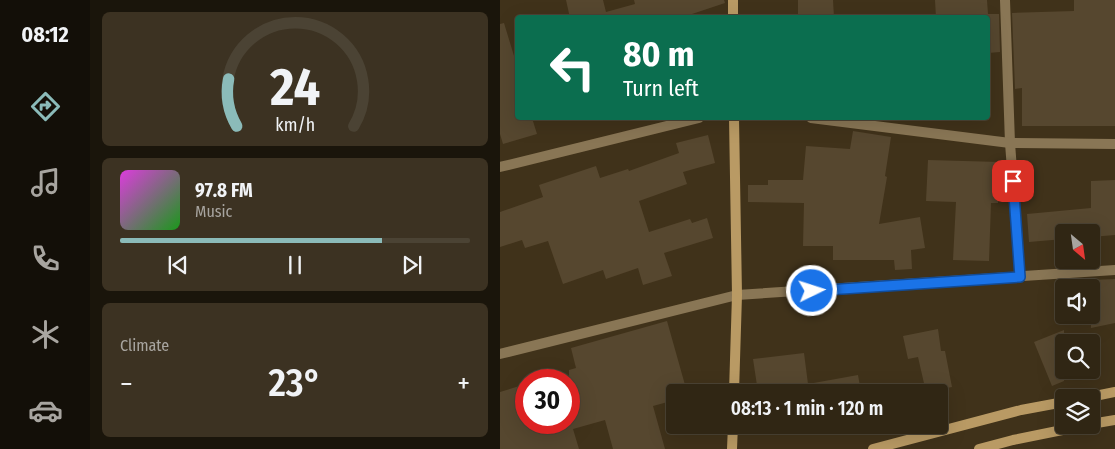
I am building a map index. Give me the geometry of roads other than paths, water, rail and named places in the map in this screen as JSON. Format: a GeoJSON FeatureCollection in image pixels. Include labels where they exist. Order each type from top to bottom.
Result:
{"type":"FeatureCollection","features":[{"type":"Feature","properties":{"kind":"main road"},"geometry":{"type":"LineString","coordinates":[[733,0],[733,15]]}},
{"type":"Feature","properties":{"kind":"main road"},"geometry":{"type":"LineString","coordinates":[[734,120],[737,296],[734,384]]}},
{"type":"Feature","properties":{"kind":"main road"},"geometry":{"type":"LineString","coordinates":[[1100,395],[1115,392]]}},
{"type":"Feature","properties":{"kind":"main road"},"geometry":{"type":"LineString","coordinates":[[873,449],[1021,410],[1055,404]]}},
{"type":"Feature","properties":{"kind":"main road"},"geometry":{"type":"LineString","coordinates":[[1100,422],[1115,420]]}},
{"type":"Feature","properties":{"kind":"main road"},"geometry":{"type":"LineString","coordinates":[[979,449],[1055,431]]}},
{"type":"Feature","properties":{"kind":"main road"},"geometry":{"type":"LineString","coordinates":[[732,449],[733,434]]}},
{"type":"Feature","properties":{"kind":"street"},"geometry":{"type":"LineString","coordinates":[[1004,0],[1010,143],[1020,277]]}},
{"type":"Feature","properties":{"kind":"street"},"geometry":{"type":"LineString","coordinates":[[500,167],[691,120]]}},
{"type":"Feature","properties":{"kind":"street"},"geometry":{"type":"LineString","coordinates":[[827,120],[1010,143],[1115,144]]}},
{"type":"Feature","properties":{"kind":"street"},"geometry":{"type":"LineString","coordinates":[[500,354],[737,296],[1115,270]]}}]}
